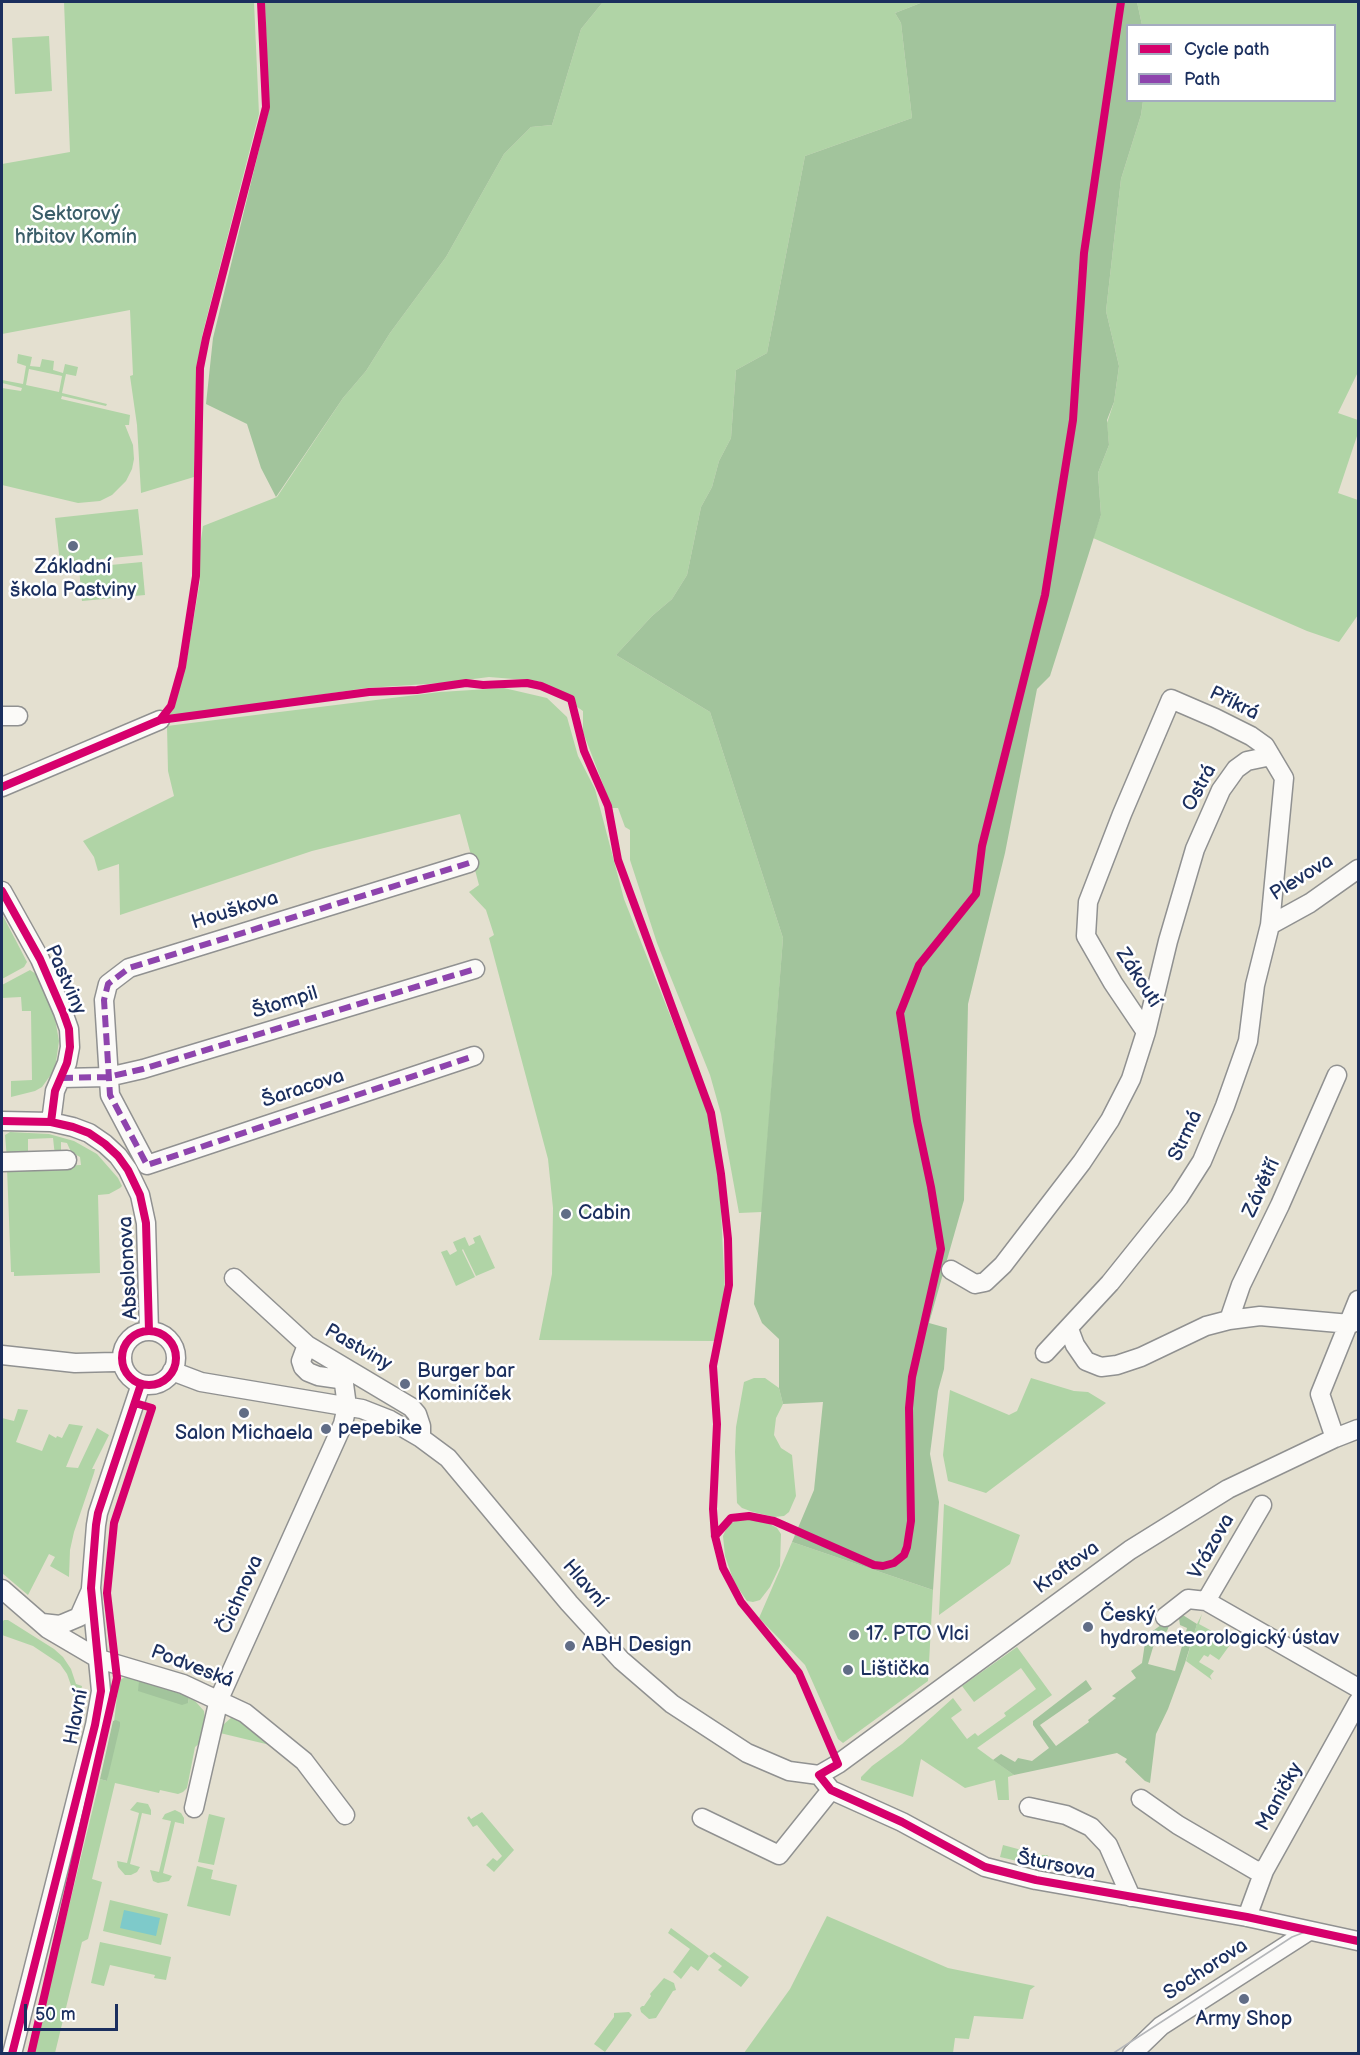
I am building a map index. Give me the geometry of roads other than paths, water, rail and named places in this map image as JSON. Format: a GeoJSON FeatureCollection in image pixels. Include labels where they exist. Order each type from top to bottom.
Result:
{"type":"FeatureCollection","features":[{"type":"Feature","properties":{"kind":"street","name":"Příkrá"},"geometry":{"type":"LineString","coordinates":[[1171,699],[1251,736],[1265,746],[1271,756]]}},
{"type":"Feature","properties":{"kind":"street","name":"Zákoutí"},"geometry":{"type":"LineString","coordinates":[[951,1270],[975,1284],[985,1282],[1003,1265],[1082,1162],[1110,1120],[1131,1079],[1146,1032],[1113,983],[1086,936],[1088,902],[1122,814],[1171,699]]}},
{"type":"Feature","properties":{"kind":"street"},"geometry":{"type":"LineString","coordinates":[[2,787],[160,720]]}},
{"type":"Feature","properties":{"kind":"street"},"geometry":{"type":"LineString","coordinates":[[1270,925],[1284,778],[1271,756]]}},
{"type":"Feature","properties":{"kind":"street","name":"Ostrá"},"geometry":{"type":"LineString","coordinates":[[1146,1032],[1168,941],[1195,849],[1221,790],[1236,769],[1247,761],[1271,756]]}},
{"type":"Feature","properties":{"kind":"street","name":"Houškova"},"geometry":{"type":"LineString","coordinates":[[108,1077],[104,1000],[108,984],[129,968],[469,863]]}},
{"type":"Feature","properties":{"kind":"street","name":"Plevova"},"geometry":{"type":"LineString","coordinates":[[1270,925],[1310,903],[1359,869]]}},
{"type":"Feature","properties":{"kind":"street","name":"Pastviny"},"geometry":{"type":"LineString","coordinates":[[2,891],[40,959],[69,1029],[70,1047],[67,1063],[53,1097],[51,1122]]}},
{"type":"Feature","properties":{"kind":"street","name":"Strmá"},"geometry":{"type":"LineString","coordinates":[[1045,1353],[1069,1329],[1145,1241],[1179,1197],[1202,1161],[1248,1041],[1255,984],[1270,925]]}},
{"type":"Feature","properties":{"kind":"street","name":"Štompil"},"geometry":{"type":"LineString","coordinates":[[108,1077],[143,1069],[475,969]]}},
{"type":"Feature","properties":{"kind":"street","name":"Šaracova"},"geometry":{"type":"LineString","coordinates":[[108,1077],[114,1105],[147,1165],[474,1056]]}},
{"type":"Feature","properties":{"kind":"street","name":"Závětří"},"geometry":{"type":"LineString","coordinates":[[1229,1320],[1241,1285],[1280,1205],[1337,1075]]}},
{"type":"Feature","properties":{"kind":"street"},"geometry":{"type":"LineString","coordinates":[[61,1078],[108,1077]]}},
{"type":"Feature","properties":{"kind":"street","name":"Absolonova"},"geometry":{"type":"LineString","coordinates":[[2,1121],[51,1122],[81,1130],[105,1144],[118,1156],[136,1184],[143,1206],[146,1223],[149,1331]]}},
{"type":"Feature","properties":{"kind":"street"},"geometry":{"type":"LineString","coordinates":[[2,1162],[67,1160]]}},
{"type":"Feature","properties":{"kind":"street","name":"Pastviny"},"geometry":{"type":"LineString","coordinates":[[234,1278],[307,1345],[409,1405],[417,1414],[421,1426],[421,1438]]}},
{"type":"Feature","properties":{"kind":"street"},"geometry":{"type":"LineString","coordinates":[[1335,1438],[1320,1394],[1354,1322],[1359,1300]]}},
{"type":"Feature","properties":{"kind":"street"},"geometry":{"type":"LineString","coordinates":[[1069,1329],[1075,1345],[1086,1360],[1101,1367],[1117,1365],[1142,1357],[1206,1326],[1229,1320],[1260,1316],[1354,1322]]}},
{"type":"Feature","properties":{"kind":"street"},"geometry":{"type":"LineString","coordinates":[[149,1331],[164,1336],[174,1348],[175,1364],[166,1378],[150,1386],[133,1380],[127,1374],[122,1360],[123,1352],[131,1338],[149,1331]]}},
{"type":"Feature","properties":{"kind":"street"},"geometry":{"type":"LineString","coordinates":[[307,1345],[303,1355],[303,1367],[318,1376],[339,1379],[344,1384],[347,1406]]}},
{"type":"Feature","properties":{"kind":"street"},"geometry":{"type":"LineString","coordinates":[[2,1355],[75,1363],[122,1360]]}},
{"type":"Feature","properties":{"kind":"street","name":"Hlavní"},"geometry":{"type":"LineString","coordinates":[[172,1371],[201,1382],[347,1406],[378,1414],[421,1438],[448,1458],[569,1603],[621,1660],[672,1704],[747,1753],[789,1771],[819,1774]]}},
{"type":"Feature","properties":{"kind":"street","name":"Hlavní"},"geometry":{"type":"LineString","coordinates":[[12,2054],[101,1691],[91,1588],[98,1513],[141,1384]]}},
{"type":"Feature","properties":{"kind":"street","name":"Čichnova"},"geometry":{"type":"LineString","coordinates":[[194,1808],[219,1699],[343,1424],[347,1406]]}},
{"type":"Feature","properties":{"kind":"street","name":"Kroftova"},"geometry":{"type":"LineString","coordinates":[[819,1774],[838,1764],[1130,1550],[1228,1489],[1335,1438],[1359,1429]]}},
{"type":"Feature","properties":{"kind":"street","name":"Vrázova"},"geometry":{"type":"LineString","coordinates":[[1165,1617],[1188,1599],[1206,1601],[1262,1505]]}},
{"type":"Feature","properties":{"kind":"street"},"geometry":{"type":"LineString","coordinates":[[42,1623],[60,1625],[79,1617],[91,1588]]}},
{"type":"Feature","properties":{"kind":"street","name":"Podveská"},"geometry":{"type":"LineString","coordinates":[[2,1589],[42,1623],[99,1659],[183,1684],[245,1713],[304,1761],[345,1815]]}},
{"type":"Feature","properties":{"kind":"street"},"geometry":{"type":"LineString","coordinates":[[1206,1601],[1359,1688]]}},
{"type":"Feature","properties":{"kind":"street","name":"Maničky"},"geometry":{"type":"LineString","coordinates":[[1247,1917],[1264,1871],[1359,1702]]}},
{"type":"Feature","properties":{"kind":"street","name":"Štursova"},"geometry":{"type":"LineString","coordinates":[[819,1774],[831,1790],[902,1822],[985,1867],[1036,1880],[1247,1917],[1359,1941]]}},
{"type":"Feature","properties":{"kind":"street"},"geometry":{"type":"LineString","coordinates":[[702,1818],[779,1855],[831,1790]]}},
{"type":"Feature","properties":{"kind":"street"},"geometry":{"type":"LineString","coordinates":[[1142,1799],[1178,1825],[1255,1870],[1264,1871]]}},
{"type":"Feature","properties":{"kind":"street"},"geometry":{"type":"LineString","coordinates":[[1029,1807],[1066,1815],[1091,1827],[1108,1845],[1131,1897]]}},
{"type":"Feature","properties":{"kind":"street","name":"Sochorova"},"geometry":{"type":"LineString","coordinates":[[1132,2054],[1161,2026],[1309,1931]]}},
{"type":"Feature","properties":{"kind":"water"},"geometry":{"type":"Polygon","coordinates":[[[124,1910],[160,1918],[156,1936],[120,1928],[124,1910]]]}},
{"type":"Feature","properties":{"kind":"tram line"},"geometry":{"type":"LineString","coordinates":[[1112,2054],[1292,1937],[1316,1930],[1358,1938]]}},
{"type":"Feature","properties":{"kind":"place","name":"Základní škola Pastviny"},"geometry":{"type":"Point","coordinates":[73,546]}},
{"type":"Feature","properties":{"kind":"place","name":"Cabin"},"geometry":{"type":"Point","coordinates":[566,1214]}},
{"type":"Feature","properties":{"kind":"place","name":"Burger bar Kominíček"},"geometry":{"type":"Point","coordinates":[405,1384]}},
{"type":"Feature","properties":{"kind":"place","name":"Salon Michaela"},"geometry":{"type":"Point","coordinates":[244,1413]}},
{"type":"Feature","properties":{"kind":"place","name":"pepebike"},"geometry":{"type":"Point","coordinates":[326,1429]}},
{"type":"Feature","properties":{"kind":"place","name":"Český hydrometeorologický ústav"},"geometry":{"type":"Point","coordinates":[1088,1627]}},
{"type":"Feature","properties":{"kind":"place","name":"17. PTO Vlci"},"geometry":{"type":"Point","coordinates":[854,1635]}},
{"type":"Feature","properties":{"kind":"place","name":"ABH Design"},"geometry":{"type":"Point","coordinates":[570,1646]}},
{"type":"Feature","properties":{"kind":"place","name":"Lištička"},"geometry":{"type":"Point","coordinates":[848,1670]}},
{"type":"Feature","properties":{"kind":"place","name":"Army Shop"},"geometry":{"type":"Point","coordinates":[1244,1999]}},
{"type":"Feature","properties":{"kind":"park label","name":"Sektorový hřbitov Komín"},"geometry":{"type":"Point","coordinates":[76,226]}}]}
